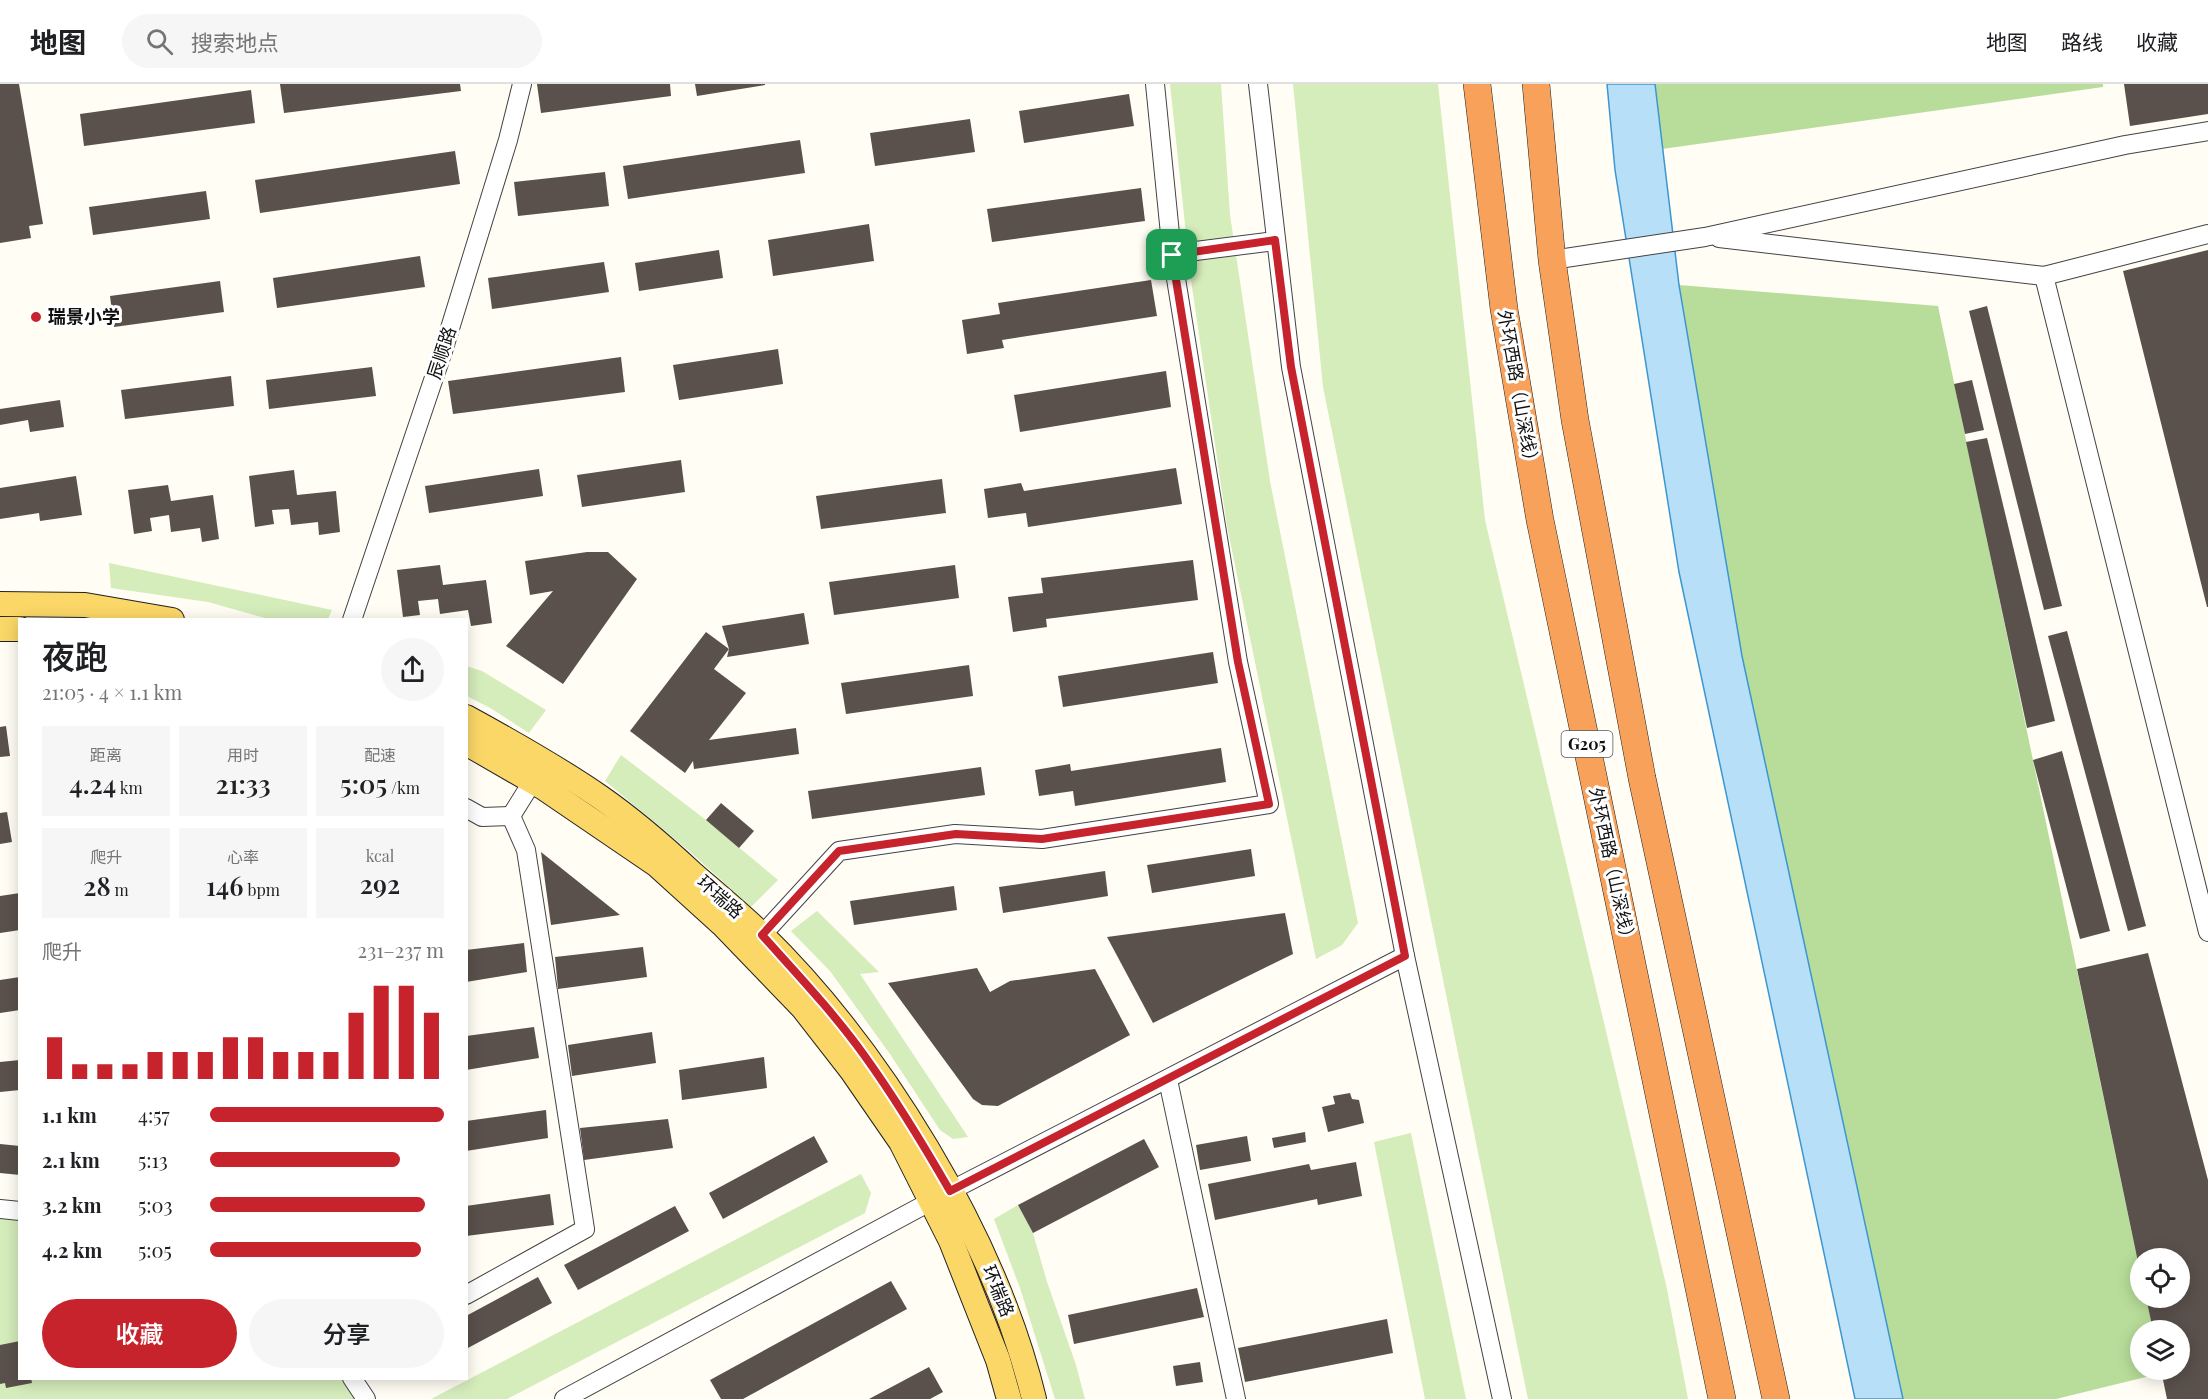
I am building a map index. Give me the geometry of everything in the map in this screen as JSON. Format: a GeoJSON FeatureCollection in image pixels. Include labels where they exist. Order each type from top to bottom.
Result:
{"type":"FeatureCollection","features":[{"type":"Feature","properties":{"kind":"highway","name":"外环西路（山深线）"},"geometry":{"type":"LineString","coordinates":[[1477,84],[1504,309],[1540,520],[1722,1399]]}},
{"type":"Feature","properties":{"kind":"highway","name":"G205"},"geometry":{"type":"LineString","coordinates":[[1536,84],[1552,260],[1575,420],[1642,778],[1776,1399]]}},
{"type":"Feature","properties":{"kind":"main road"},"geometry":{"type":"LineString","coordinates":[[0,604],[85,605],[160,618]]}},
{"type":"Feature","properties":{"kind":"main road"},"geometry":{"type":"LineString","coordinates":[[0,629],[18,629]]}},
{"type":"Feature","properties":{"kind":"main road","name":"环瑞路"},"geometry":{"type":"LineString","coordinates":[[468,719],[657,865],[722,924],[803,1008],[852,1071],[981,1250],[1008,1313],[1034,1399]]}},
{"type":"Feature","properties":{"kind":"main road","name":"环瑞路"},"geometry":{"type":"LineString","coordinates":[[468,744],[600,797],[648,833],[762,935],[816,994],[863,1054],[910,1122],[940,1196],[951,1241],[998,1360],[1009,1399]]}},
{"type":"Feature","properties":{"kind":"street","name":"辰顺路"},"geometry":{"type":"LineString","coordinates":[[353,618],[443,351],[508,140],[522,84]]}},
{"type":"Feature","properties":{"kind":"street"},"geometry":{"type":"LineString","coordinates":[[762,935],[839,851],[956,834],[1042,839],[1269,804],[1238,662],[1172,255],[1155,84]]}},
{"type":"Feature","properties":{"kind":"street"},"geometry":{"type":"LineString","coordinates":[[1258,84],[1291,367],[1405,956],[1502,1399]]}},
{"type":"Feature","properties":{"kind":"street"},"geometry":{"type":"LineString","coordinates":[[1552,260],[1705,237],[2125,145],[2208,131]]}},
{"type":"Feature","properties":{"kind":"street"},"geometry":{"type":"LineString","coordinates":[[1705,237],[2044,276],[2208,234]]}},
{"type":"Feature","properties":{"kind":"street"},"geometry":{"type":"LineString","coordinates":[[1172,255],[1275,240]]}},
{"type":"Feature","properties":{"kind":"street"},"geometry":{"type":"LineString","coordinates":[[2044,276],[2208,932]]}},
{"type":"Feature","properties":{"kind":"street"},"geometry":{"type":"LineString","coordinates":[[511,816],[539,772]]}},
{"type":"Feature","properties":{"kind":"street"},"geometry":{"type":"LineString","coordinates":[[468,809],[482,817],[511,816]]}},
{"type":"Feature","properties":{"kind":"street"},"geometry":{"type":"LineString","coordinates":[[468,1294],[585,1229],[526,850],[511,816]]}},
{"type":"Feature","properties":{"kind":"street"},"geometry":{"type":"LineString","coordinates":[[564,1399],[940,1196],[1405,956]]}},
{"type":"Feature","properties":{"kind":"street"},"geometry":{"type":"LineString","coordinates":[[1168,1080],[1236,1399]]}},
{"type":"Feature","properties":{"kind":"street"},"geometry":{"type":"LineString","coordinates":[[0,1209],[18,1211]]}},
{"type":"Feature","properties":{"kind":"street"},"geometry":{"type":"LineString","coordinates":[[353,1380],[366,1399]]}},
{"type":"Feature","properties":{"kind":"green space"},"geometry":{"type":"Polygon","coordinates":[[[1170,84],[1221,84],[1230,215],[1270,481],[1358,923],[1342,945],[1316,959],[1227,526],[1191,280],[1170,84]]]}},
{"type":"Feature","properties":{"kind":"green space"},"geometry":{"type":"Polygon","coordinates":[[[1293,84],[1438,84],[1485,520],[1667,1289],[1688,1399],[1528,1399],[1323,387],[1293,84]]]}},
{"type":"Feature","properties":{"kind":"green space"},"geometry":{"type":"Polygon","coordinates":[[[1655,84],[2103,84],[2103,87],[1662,149],[1655,84]]]}},
{"type":"Feature","properties":{"kind":"green space"},"geometry":{"type":"Polygon","coordinates":[[[1679,285],[1938,306],[2135,1248],[2130,1248],[2130,1308],[2148,1308],[2151,1320],[2130,1320],[2130,1380],[2133,1380],[2056,1399],[1903,1399],[1742,656],[1679,285]]]}},
{"type":"Feature","properties":{"kind":"green space"},"geometry":{"type":"Polygon","coordinates":[[[109,563],[332,610],[328,618],[264,618],[208,602],[111,588],[109,563]]]}},
{"type":"Feature","properties":{"kind":"green space"},"geometry":{"type":"Polygon","coordinates":[[[468,667],[482,671],[546,710],[529,733],[468,697],[468,667]]]}},
{"type":"Feature","properties":{"kind":"green space"},"geometry":{"type":"Polygon","coordinates":[[[621,755],[706,820],[778,880],[751,907],[688,850],[605,781],[621,755]]]}},
{"type":"Feature","properties":{"kind":"green space"},"geometry":{"type":"Polygon","coordinates":[[[817,911],[879,972],[860,974],[968,1137],[953,1139],[940,1130],[890,1054],[830,971],[791,931],[817,911]]]}},
{"type":"Feature","properties":{"kind":"green space"},"geometry":{"type":"Polygon","coordinates":[[[1411,1133],[1466,1399],[1425,1399],[1374,1142],[1411,1133]]]}},
{"type":"Feature","properties":{"kind":"green space"},"geometry":{"type":"Polygon","coordinates":[[[861,1174],[871,1193],[865,1213],[507,1399],[431,1399],[861,1174]]]}},
{"type":"Feature","properties":{"kind":"green space"},"geometry":{"type":"Polygon","coordinates":[[[1018,1205],[1033,1233],[1085,1399],[1055,1399],[1020,1288],[994,1219],[1018,1205]]]}},
{"type":"Feature","properties":{"kind":"green space"},"geometry":{"type":"Polygon","coordinates":[[[0,1209],[18,1211],[18,1380],[353,1380],[366,1399],[0,1399],[0,1209]]]}},
{"type":"Feature","properties":{"kind":"water"},"geometry":{"type":"Polygon","coordinates":[[[1607,84],[1655,84],[1679,285],[1742,656],[1903,1399],[1855,1399],[1679,572],[1615,170],[1607,84]]]}},
{"type":"Feature","properties":{"kind":"building"},"geometry":{"type":"Polygon","coordinates":[[[0,84],[19,84],[43,224],[29,226],[31,238],[0,243],[0,84]]]}},
{"type":"Feature","properties":{"kind":"building"},"geometry":{"type":"Polygon","coordinates":[[[280,84],[460,84],[461,91],[284,113],[280,84]]]}},
{"type":"Feature","properties":{"kind":"building"},"geometry":{"type":"Polygon","coordinates":[[[537,84],[670,84],[671,96],[541,113],[537,84]]]}},
{"type":"Feature","properties":{"kind":"building"},"geometry":{"type":"Polygon","coordinates":[[[695,84],[765,84],[765,85],[697,96],[695,84]]]}},
{"type":"Feature","properties":{"kind":"building"},"geometry":{"type":"Polygon","coordinates":[[[2124,84],[2208,84],[2208,114],[2130,126],[2124,84]]]}},
{"type":"Feature","properties":{"kind":"building"},"geometry":{"type":"Polygon","coordinates":[[[251,90],[255,123],[84,146],[80,114],[251,90]]]}},
{"type":"Feature","properties":{"kind":"building"},"geometry":{"type":"Polygon","coordinates":[[[1129,94],[1134,126],[1024,143],[1019,111],[1129,94]]]}},
{"type":"Feature","properties":{"kind":"building"},"geometry":{"type":"Polygon","coordinates":[[[970,119],[975,152],[875,166],[870,133],[970,119]]]}},
{"type":"Feature","properties":{"kind":"building"},"geometry":{"type":"Polygon","coordinates":[[[800,140],[805,173],[628,199],[623,166],[800,140]]]}},
{"type":"Feature","properties":{"kind":"building"},"geometry":{"type":"Polygon","coordinates":[[[455,151],[460,184],[260,213],[255,180],[455,151]]]}},
{"type":"Feature","properties":{"kind":"building"},"geometry":{"type":"Polygon","coordinates":[[[605,172],[609,206],[518,216],[514,182],[605,172]]]}},
{"type":"Feature","properties":{"kind":"building"},"geometry":{"type":"Polygon","coordinates":[[[1141,188],[1145,221],[992,242],[987,209],[1141,188]]]}},
{"type":"Feature","properties":{"kind":"building"},"geometry":{"type":"Polygon","coordinates":[[[206,191],[210,219],[93,235],[89,207],[206,191]]]}},
{"type":"Feature","properties":{"kind":"building"},"geometry":{"type":"Polygon","coordinates":[[[869,224],[874,261],[773,276],[768,240],[869,224]]]}},
{"type":"Feature","properties":{"kind":"building"},"geometry":{"type":"Polygon","coordinates":[[[719,250],[723,278],[639,291],[635,263],[719,250]]]}},
{"type":"Feature","properties":{"kind":"building"},"geometry":{"type":"Polygon","coordinates":[[[2208,250],[2208,607],[2207,607],[2123,271],[2208,250]]]}},
{"type":"Feature","properties":{"kind":"building"},"geometry":{"type":"Polygon","coordinates":[[[420,256],[425,287],[277,308],[273,278],[420,256]]]}},
{"type":"Feature","properties":{"kind":"building"},"geometry":{"type":"Polygon","coordinates":[[[604,262],[609,292],[492,309],[488,278],[604,262]]]}},
{"type":"Feature","properties":{"kind":"building"},"geometry":{"type":"Polygon","coordinates":[[[1151,280],[1157,316],[1002,340],[1004,348],[967,354],[962,320],[1000,314],[998,303],[1151,280]]]}},
{"type":"Feature","properties":{"kind":"building"},"geometry":{"type":"Polygon","coordinates":[[[220,281],[224,312],[114,327],[110,296],[220,281]]]}},
{"type":"Feature","properties":{"kind":"building"},"geometry":{"type":"Polygon","coordinates":[[[1987,306],[2062,606],[2044,610],[1969,311],[1987,306]]]}},
{"type":"Feature","properties":{"kind":"building"},"geometry":{"type":"Polygon","coordinates":[[[778,349],[783,384],[679,400],[673,365],[778,349]]]}},
{"type":"Feature","properties":{"kind":"building"},"geometry":{"type":"Polygon","coordinates":[[[621,357],[625,392],[453,414],[448,381],[621,357]]]}},
{"type":"Feature","properties":{"kind":"building"},"geometry":{"type":"Polygon","coordinates":[[[372,367],[376,396],[269,409],[266,380],[372,367]]]}},
{"type":"Feature","properties":{"kind":"building"},"geometry":{"type":"Polygon","coordinates":[[[1166,371],[1171,407],[1020,432],[1014,395],[1166,371]]]}},
{"type":"Feature","properties":{"kind":"building"},"geometry":{"type":"Polygon","coordinates":[[[231,376],[234,406],[125,419],[121,390],[231,376]]]}},
{"type":"Feature","properties":{"kind":"building"},"geometry":{"type":"Polygon","coordinates":[[[1972,380],[1984,430],[1965,434],[1954,384],[1972,380]]]}},
{"type":"Feature","properties":{"kind":"building"},"geometry":{"type":"Polygon","coordinates":[[[60,400],[64,427],[30,432],[28,420],[0,425],[0,409],[60,400]]]}},
{"type":"Feature","properties":{"kind":"building"},"geometry":{"type":"Polygon","coordinates":[[[1987,438],[2055,721],[2027,728],[1966,442],[1987,438]]]}},
{"type":"Feature","properties":{"kind":"building"},"geometry":{"type":"Polygon","coordinates":[[[681,460],[685,492],[582,507],[577,475],[681,460]]]}},
{"type":"Feature","properties":{"kind":"building"},"geometry":{"type":"Polygon","coordinates":[[[1176,468],[1182,504],[1028,527],[1026,513],[988,518],[984,489],[1021,483],[1024,491],[1176,468]]]}},
{"type":"Feature","properties":{"kind":"building"},"geometry":{"type":"Polygon","coordinates":[[[539,469],[543,496],[429,513],[425,486],[539,469]]]}},
{"type":"Feature","properties":{"kind":"building"},"geometry":{"type":"Polygon","coordinates":[[[294,470],[297,495],[336,491],[340,532],[319,535],[318,522],[291,525],[289,509],[272,510],[274,524],[255,527],[249,476],[294,470]]]}},
{"type":"Feature","properties":{"kind":"building"},"geometry":{"type":"Polygon","coordinates":[[[76,476],[82,515],[40,521],[39,513],[0,519],[0,488],[76,476]]]}},
{"type":"Feature","properties":{"kind":"building"},"geometry":{"type":"Polygon","coordinates":[[[942,479],[946,513],[821,529],[816,496],[942,479]]]}},
{"type":"Feature","properties":{"kind":"building"},"geometry":{"type":"Polygon","coordinates":[[[168,485],[171,501],[213,495],[219,539],[202,542],[200,528],[171,532],[169,515],[150,518],[152,531],[134,534],[128,490],[168,485]]]}},
{"type":"Feature","properties":{"kind":"building"},"geometry":{"type":"Polygon","coordinates":[[[587,552],[608,552],[637,579],[563,684],[506,646],[553,591],[530,595],[525,561],[587,552]]]}},
{"type":"Feature","properties":{"kind":"building"},"geometry":{"type":"Polygon","coordinates":[[[1193,560],[1198,600],[1046,619],[1047,627],[1013,632],[1008,597],[1043,593],[1041,578],[1193,560]]]}},
{"type":"Feature","properties":{"kind":"building"},"geometry":{"type":"Polygon","coordinates":[[[440,565],[443,585],[486,580],[492,623],[471,626],[468,610],[440,614],[438,599],[418,601],[420,615],[403,617],[397,570],[440,565]]]}},
{"type":"Feature","properties":{"kind":"building"},"geometry":{"type":"Polygon","coordinates":[[[955,565],[959,598],[834,615],[829,582],[955,565]]]}},
{"type":"Feature","properties":{"kind":"building"},"geometry":{"type":"Polygon","coordinates":[[[804,613],[809,644],[727,657],[729,649],[722,626],[804,613]]]}},
{"type":"Feature","properties":{"kind":"building"},"geometry":{"type":"Polygon","coordinates":[[[2067,631],[2146,926],[2128,931],[2048,636],[2067,631]]]}},
{"type":"Feature","properties":{"kind":"building"},"geometry":{"type":"Polygon","coordinates":[[[706,632],[729,649],[714,669],[746,693],[709,740],[796,728],[799,754],[694,769],[693,761],[685,773],[630,731],[706,632]]]}},
{"type":"Feature","properties":{"kind":"building"},"geometry":{"type":"Polygon","coordinates":[[[1213,652],[1218,683],[1063,707],[1058,676],[1213,652]]]}},
{"type":"Feature","properties":{"kind":"building"},"geometry":{"type":"Polygon","coordinates":[[[969,665],[973,696],[846,714],[841,683],[969,665]]]}},
{"type":"Feature","properties":{"kind":"building"},"geometry":{"type":"Polygon","coordinates":[[[6,726],[10,756],[0,757],[0,727],[6,726]]]}},
{"type":"Feature","properties":{"kind":"building"},"geometry":{"type":"Polygon","coordinates":[[[1221,748],[1226,782],[1075,806],[1073,791],[1039,796],[1035,770],[1070,764],[1071,771],[1221,748]]]}},
{"type":"Feature","properties":{"kind":"building"},"geometry":{"type":"Polygon","coordinates":[[[2062,751],[2110,931],[2080,939],[2033,760],[2062,751]]]}},
{"type":"Feature","properties":{"kind":"building"},"geometry":{"type":"Polygon","coordinates":[[[981,767],[985,795],[812,819],[808,791],[981,767]]]}},
{"type":"Feature","properties":{"kind":"building"},"geometry":{"type":"Polygon","coordinates":[[[721,803],[754,831],[739,848],[706,820],[721,803]]]}},
{"type":"Feature","properties":{"kind":"building"},"geometry":{"type":"Polygon","coordinates":[[[7,812],[12,842],[0,844],[0,813],[7,812]]]}},
{"type":"Feature","properties":{"kind":"building"},"geometry":{"type":"Polygon","coordinates":[[[1251,849],[1255,876],[1152,893],[1147,865],[1251,849]]]}},
{"type":"Feature","properties":{"kind":"building"},"geometry":{"type":"Polygon","coordinates":[[[541,852],[620,915],[551,925],[541,852]]]}},
{"type":"Feature","properties":{"kind":"building"},"geometry":{"type":"Polygon","coordinates":[[[1105,871],[1108,896],[1003,913],[999,887],[1105,871]]]}},
{"type":"Feature","properties":{"kind":"building"},"geometry":{"type":"Polygon","coordinates":[[[954,886],[957,910],[854,925],[850,901],[954,886]]]}},
{"type":"Feature","properties":{"kind":"building"},"geometry":{"type":"Polygon","coordinates":[[[18,893],[18,930],[0,933],[0,896],[18,893]]]}},
{"type":"Feature","properties":{"kind":"building"},"geometry":{"type":"Polygon","coordinates":[[[1285,913],[1293,954],[1153,1023],[1107,937],[1285,913]]]}},
{"type":"Feature","properties":{"kind":"building"},"geometry":{"type":"Polygon","coordinates":[[[524,943],[527,972],[468,982],[468,950],[524,943]]]}},
{"type":"Feature","properties":{"kind":"building"},"geometry":{"type":"Polygon","coordinates":[[[643,947],[647,977],[558,989],[555,957],[643,947]]]}},
{"type":"Feature","properties":{"kind":"building"},"geometry":{"type":"Polygon","coordinates":[[[2148,953],[2208,1180],[2208,1399],[2167,1399],[2163,1380],[2190,1380],[2190,1320],[2151,1320],[2148,1308],[2190,1308],[2190,1248],[2135,1248],[2077,969],[2148,953]]]}},
{"type":"Feature","properties":{"kind":"building"},"geometry":{"type":"Polygon","coordinates":[[[977,968],[990,992],[1010,981],[1095,969],[1130,1035],[998,1106],[982,1105],[973,1099],[888,983],[977,968]]]}},
{"type":"Feature","properties":{"kind":"building"},"geometry":{"type":"Polygon","coordinates":[[[18,977],[18,1010],[0,1013],[0,980],[18,977]]]}},
{"type":"Feature","properties":{"kind":"building"},"geometry":{"type":"Polygon","coordinates":[[[534,1027],[539,1058],[468,1070],[468,1036],[534,1027]]]}},
{"type":"Feature","properties":{"kind":"building"},"geometry":{"type":"Polygon","coordinates":[[[652,1032],[656,1063],[572,1076],[568,1045],[652,1032]]]}},
{"type":"Feature","properties":{"kind":"building"},"geometry":{"type":"Polygon","coordinates":[[[764,1057],[767,1088],[682,1100],[679,1070],[764,1057]]]}},
{"type":"Feature","properties":{"kind":"building"},"geometry":{"type":"Polygon","coordinates":[[[18,1060],[18,1090],[0,1092],[0,1062],[18,1060]]]}},
{"type":"Feature","properties":{"kind":"building"},"geometry":{"type":"Polygon","coordinates":[[[1350,1093],[1352,1099],[1359,1100],[1364,1123],[1328,1132],[1322,1107],[1335,1104],[1333,1096],[1350,1093]]]}},
{"type":"Feature","properties":{"kind":"building"},"geometry":{"type":"Polygon","coordinates":[[[546,1110],[548,1138],[468,1151],[468,1121],[546,1110]]]}},
{"type":"Feature","properties":{"kind":"building"},"geometry":{"type":"Polygon","coordinates":[[[668,1119],[673,1148],[584,1160],[580,1128],[668,1119]]]}},
{"type":"Feature","properties":{"kind":"building"},"geometry":{"type":"Polygon","coordinates":[[[1305,1132],[1306,1142],[1274,1148],[1272,1138],[1305,1132]]]}},
{"type":"Feature","properties":{"kind":"building"},"geometry":{"type":"Polygon","coordinates":[[[814,1136],[828,1162],[723,1219],[709,1193],[814,1136]]]}},
{"type":"Feature","properties":{"kind":"building"},"geometry":{"type":"Polygon","coordinates":[[[1247,1136],[1251,1161],[1200,1170],[1196,1145],[1247,1136]]]}},
{"type":"Feature","properties":{"kind":"building"},"geometry":{"type":"Polygon","coordinates":[[[1144,1139],[1159,1167],[1033,1233],[1018,1205],[1144,1139]]]}},
{"type":"Feature","properties":{"kind":"building"},"geometry":{"type":"Polygon","coordinates":[[[0,1144],[18,1146],[18,1175],[0,1173],[0,1144]]]}},
{"type":"Feature","properties":{"kind":"building"},"geometry":{"type":"Polygon","coordinates":[[[1356,1162],[1362,1196],[1318,1205],[1317,1199],[1215,1220],[1208,1184],[1309,1164],[1311,1170],[1356,1162]]]}},
{"type":"Feature","properties":{"kind":"building"},"geometry":{"type":"Polygon","coordinates":[[[550,1194],[554,1225],[468,1236],[468,1206],[550,1194]]]}},
{"type":"Feature","properties":{"kind":"building"},"geometry":{"type":"Polygon","coordinates":[[[675,1206],[689,1231],[578,1290],[564,1265],[675,1206]]]}},
{"type":"Feature","properties":{"kind":"building"},"geometry":{"type":"Polygon","coordinates":[[[538,1277],[552,1303],[468,1348],[468,1315],[538,1277]]]}},
{"type":"Feature","properties":{"kind":"building"},"geometry":{"type":"Polygon","coordinates":[[[891,1281],[907,1309],[743,1399],[721,1399],[710,1380],[891,1281]]]}},
{"type":"Feature","properties":{"kind":"building"},"geometry":{"type":"Polygon","coordinates":[[[1197,1288],[1204,1317],[1074,1344],[1068,1315],[1197,1288]]]}},
{"type":"Feature","properties":{"kind":"building"},"geometry":{"type":"Polygon","coordinates":[[[1387,1319],[1393,1353],[1245,1382],[1238,1348],[1387,1319]]]}},
{"type":"Feature","properties":{"kind":"building"},"geometry":{"type":"Polygon","coordinates":[[[18,1341],[18,1380],[31,1380],[32,1383],[6,1388],[5,1383],[0,1384],[0,1345],[18,1341]]]}},
{"type":"Feature","properties":{"kind":"building"},"geometry":{"type":"Polygon","coordinates":[[[1200,1362],[1203,1382],[1176,1386],[1173,1366],[1200,1362]]]}},
{"type":"Feature","properties":{"kind":"building"},"geometry":{"type":"Polygon","coordinates":[[[929,1367],[943,1392],[930,1399],[869,1399],[929,1367]]]}},
{"type":"Feature","properties":{"kind":"place","name":"瑞景小学"},"geometry":{"type":"Point","coordinates":[36,317]}},
{"type":"Feature","properties":{"kind":"route"},"geometry":{"type":"LineString","coordinates":[[1275,240],[1291,367],[1405,956],[950,1191],[910,1122],[863,1054],[816,994],[762,935],[839,851],[956,834],[1042,839],[1269,804],[1238,662],[1172,255],[1275,240]]}}]}
